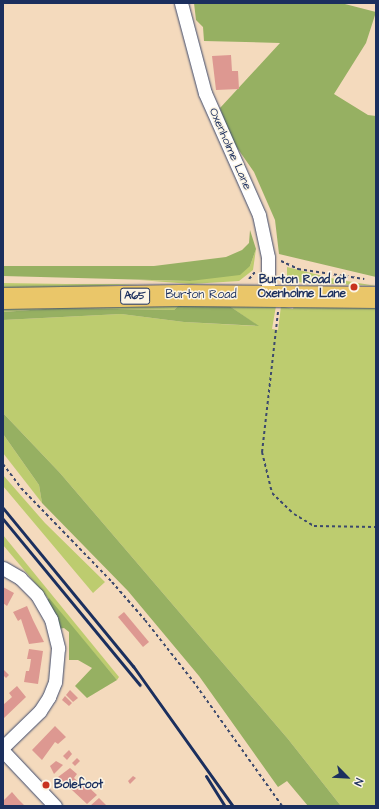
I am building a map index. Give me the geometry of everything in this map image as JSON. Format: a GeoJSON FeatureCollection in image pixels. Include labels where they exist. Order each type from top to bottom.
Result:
{"type":"FeatureCollection","features":[{"type":"Feature","properties":{"kind":"main road","name":"Burton Road"},"geometry":{"type":"LineString","coordinates":[[3,298],[273,296],[376,297]]}},
{"type":"Feature","properties":{"kind":"street","name":"Oxenholme Lane"},"geometry":{"type":"LineString","coordinates":[[181,3],[205,93],[259,215],[268,257],[273,296]]}},
{"type":"Feature","properties":{"kind":"street"},"geometry":{"type":"LineString","coordinates":[[3,568],[20,578],[37,595],[51,619],[58,648],[55,682],[49,697],[40,711],[3,747]]}},
{"type":"Feature","properties":{"kind":"street"},"geometry":{"type":"LineString","coordinates":[[3,751],[55,806]]}},
{"type":"Feature","properties":{"kind":"path"},"geometry":{"type":"LineString","coordinates":[[276,256],[284,264],[298,268],[365,279]]}},
{"type":"Feature","properties":{"kind":"path"},"geometry":{"type":"LineString","coordinates":[[273,296],[262,452],[272,493],[294,514],[314,526],[376,527]]}},
{"type":"Feature","properties":{"kind":"path"},"geometry":{"type":"LineString","coordinates":[[3,464],[21,488],[112,582],[145,620],[193,681],[282,806]]}},
{"type":"Feature","properties":{"kind":"green space"},"geometry":{"type":"Polygon","coordinates":[[[194,3],[341,3],[376,12],[366,43],[334,94],[368,115],[376,116],[376,277],[279,254],[275,220],[254,172],[231,139],[220,108],[280,43],[204,41],[203,27],[196,20],[194,3]]]}},
{"type":"Feature","properties":{"kind":"green space"},"geometry":{"type":"Polygon","coordinates":[[[250,230],[256,249],[250,266],[240,275],[190,281],[3,276],[3,266],[154,266],[226,257],[242,250],[249,243],[250,230]]]}},
{"type":"Feature","properties":{"kind":"green space"},"geometry":{"type":"Polygon","coordinates":[[[256,249],[253,270],[239,281],[191,284],[139,280],[190,281],[250,266],[256,249]]]}},
{"type":"Feature","properties":{"kind":"green space"},"geometry":{"type":"Polygon","coordinates":[[[287,267],[335,279],[376,286],[293,282],[287,279],[287,267]]]}},
{"type":"Feature","properties":{"kind":"green space"},"geometry":{"type":"Polygon","coordinates":[[[3,283],[66,284],[138,284],[3,291],[3,283]]]}},
{"type":"Feature","properties":{"kind":"green space"},"geometry":{"type":"Polygon","coordinates":[[[181,303],[174,310],[58,308],[3,312],[3,305],[181,303]]]}},
{"type":"Feature","properties":{"kind":"green space"},"geometry":{"type":"Polygon","coordinates":[[[181,303],[225,303],[259,326],[184,322],[121,314],[3,320],[3,312],[58,308],[174,310],[181,303]]]}},
{"type":"Feature","properties":{"kind":"green space"},"geometry":{"type":"Polygon","coordinates":[[[225,303],[276,306],[272,329],[278,330],[281,306],[293,309],[295,303],[376,305],[376,806],[341,806],[288,739],[60,473],[3,413],[3,320],[121,314],[184,322],[258,326],[225,303]]]}},
{"type":"Feature","properties":{"kind":"green space"},"geometry":{"type":"Polygon","coordinates":[[[3,413],[60,473],[288,739],[341,806],[308,806],[287,781],[278,787],[199,676],[128,591],[42,503],[39,485],[3,434],[3,413]]]}},
{"type":"Feature","properties":{"kind":"green space"},"geometry":{"type":"Polygon","coordinates":[[[3,434],[39,485],[42,503],[3,453],[3,434]]]}},
{"type":"Feature","properties":{"kind":"green space"},"geometry":{"type":"Polygon","coordinates":[[[3,475],[45,523],[105,582],[93,593],[3,486],[3,475]]]}},
{"type":"Feature","properties":{"kind":"green space"},"geometry":{"type":"Polygon","coordinates":[[[3,535],[119,677],[117,680],[3,545],[3,535]]]}},
{"type":"Feature","properties":{"kind":"green space"},"geometry":{"type":"Polygon","coordinates":[[[49,598],[117,680],[87,698],[75,686],[92,668],[78,660],[69,660],[69,632],[64,628],[58,629],[46,601],[49,598]]]}},
{"type":"Feature","properties":{"kind":"building"},"geometry":{"type":"Polygon","coordinates":[[[231,55],[232,71],[238,71],[239,89],[216,90],[212,56],[231,55]]]}},
{"type":"Feature","properties":{"kind":"building"},"geometry":{"type":"Polygon","coordinates":[[[3,587],[14,593],[7,606],[3,603],[3,587]]]}},
{"type":"Feature","properties":{"kind":"building"},"geometry":{"type":"Polygon","coordinates":[[[27,606],[44,642],[29,644],[21,619],[18,621],[13,612],[27,606]]]}},
{"type":"Feature","properties":{"kind":"building"},"geometry":{"type":"Polygon","coordinates":[[[124,612],[149,642],[143,647],[118,617],[124,612]]]}},
{"type":"Feature","properties":{"kind":"building"},"geometry":{"type":"Polygon","coordinates":[[[29,649],[43,651],[38,684],[24,682],[26,671],[29,671],[30,666],[31,659],[27,659],[29,649]]]}},
{"type":"Feature","properties":{"kind":"building"},"geometry":{"type":"Polygon","coordinates":[[[3,669],[9,675],[6,678],[3,675],[3,669]]]}},
{"type":"Feature","properties":{"kind":"building"},"geometry":{"type":"Polygon","coordinates":[[[17,686],[26,697],[3,719],[3,705],[12,697],[9,693],[17,686]]]}},
{"type":"Feature","properties":{"kind":"building"},"geometry":{"type":"Polygon","coordinates":[[[70,690],[78,698],[73,702],[66,695],[70,690]]]}},
{"type":"Feature","properties":{"kind":"building"},"geometry":{"type":"Polygon","coordinates":[[[65,696],[72,703],[69,706],[62,700],[65,696]]]}},
{"type":"Feature","properties":{"kind":"building"},"geometry":{"type":"Polygon","coordinates":[[[55,726],[66,737],[58,744],[55,742],[42,760],[32,750],[55,726]]]}},
{"type":"Feature","properties":{"kind":"building"},"geometry":{"type":"Polygon","coordinates":[[[69,750],[72,754],[67,760],[63,756],[69,750]]]}},
{"type":"Feature","properties":{"kind":"building"},"geometry":{"type":"Polygon","coordinates":[[[77,758],[80,761],[75,766],[72,763],[77,758]]]}},
{"type":"Feature","properties":{"kind":"building"},"geometry":{"type":"Polygon","coordinates":[[[56,761],[63,765],[54,774],[50,766],[56,761]]]}},
{"type":"Feature","properties":{"kind":"building"},"geometry":{"type":"Polygon","coordinates":[[[70,768],[77,774],[74,778],[83,786],[85,784],[97,795],[87,804],[58,777],[70,768]]]}},
{"type":"Feature","properties":{"kind":"building"},"geometry":{"type":"Polygon","coordinates":[[[133,776],[136,778],[130,784],[128,781],[133,776]]]}},
{"type":"Feature","properties":{"kind":"building"},"geometry":{"type":"Polygon","coordinates":[[[12,792],[25,806],[3,806],[3,801],[12,792]]]}},
{"type":"Feature","properties":{"kind":"building"},"geometry":{"type":"Polygon","coordinates":[[[99,798],[107,806],[90,806],[99,798]]]}},
{"type":"Feature","properties":{"kind":"railway"},"geometry":{"type":"LineString","coordinates":[[3,508],[133,666],[233,806]]}},
{"type":"Feature","properties":{"kind":"railway"},"geometry":{"type":"LineString","coordinates":[[3,519],[140,685]]}},
{"type":"Feature","properties":{"kind":"railway"},"geometry":{"type":"LineString","coordinates":[[206,776],[225,806]]}},
{"type":"Feature","properties":{"kind":"place","name":"Burton Road at Oxenholme Lane"},"geometry":{"type":"Point","coordinates":[354,287]}},
{"type":"Feature","properties":{"kind":"place","name":"Bolefoot"},"geometry":{"type":"Point","coordinates":[46,785]}}]}
